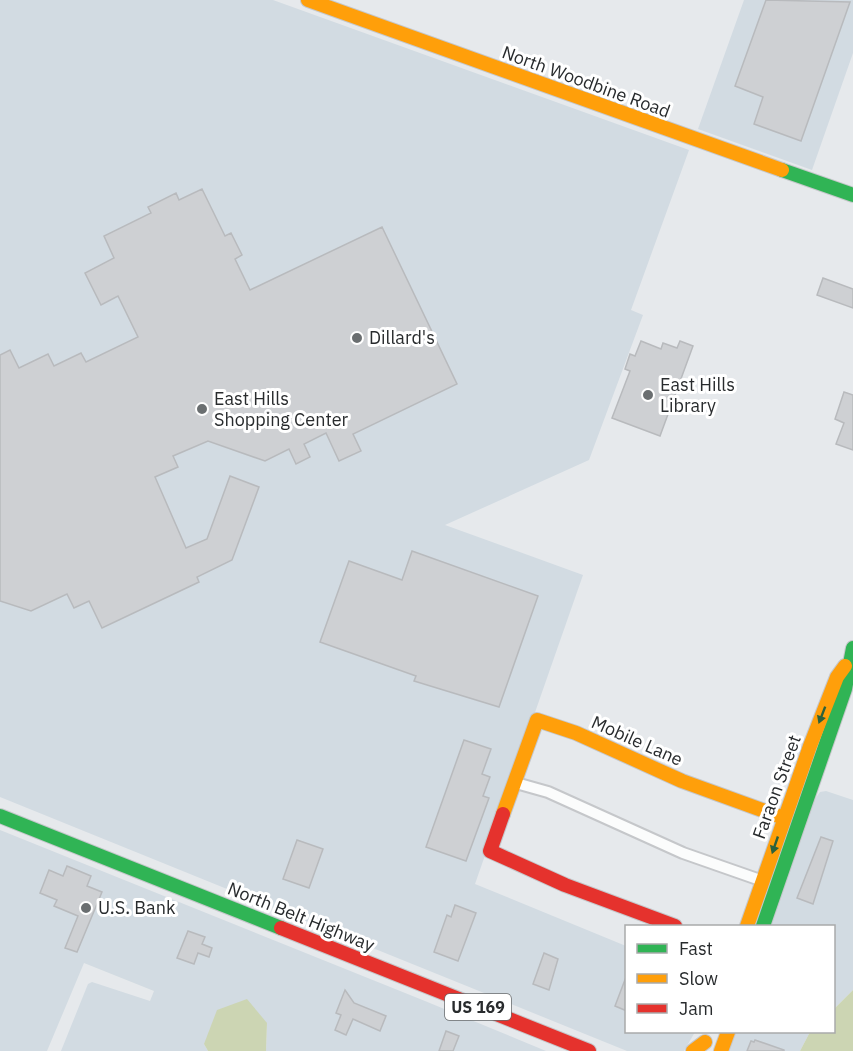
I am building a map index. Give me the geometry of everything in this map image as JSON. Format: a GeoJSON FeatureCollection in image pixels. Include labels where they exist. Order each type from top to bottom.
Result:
{"type":"FeatureCollection","features":[{"type":"Feature","properties":{"kind":"main road","name":"North Woodbine Road"},"geometry":{"type":"LineString","coordinates":[[308,0],[853,195]]}},
{"type":"Feature","properties":{"kind":"main road","name":"Faraon Street"},"geometry":{"type":"LineString","coordinates":[[765,925],[845,689],[848,663],[853,648]]}},
{"type":"Feature","properties":{"kind":"main road","name":"Faraon Street"},"geometry":{"type":"LineString","coordinates":[[748,925],[784,818],[837,676],[848,663]]}},
{"type":"Feature","properties":{"kind":"main road","name":"Mobile Lane"},"geometry":{"type":"LineString","coordinates":[[670,925],[565,885],[490,851],[537,720],[576,733],[682,781],[784,818]]}},
{"type":"Feature","properties":{"kind":"main road","name":"North Belt Highway"},"geometry":{"type":"LineString","coordinates":[[0,816],[589,1051]]}},
{"type":"Feature","properties":{"kind":"main road"},"geometry":{"type":"LineString","coordinates":[[722,1051],[728,1033]]}},
{"type":"Feature","properties":{"kind":"main road"},"geometry":{"type":"LineString","coordinates":[[693,1051],[705,1041]]}},
{"type":"Feature","properties":{"kind":"street"},"geometry":{"type":"LineString","coordinates":[[516,783],[548,792],[683,853],[763,880]]}},
{"type":"Feature","properties":{"kind":"shaded area","name":"East Hills Shopping Center"},"geometry":{"type":"Polygon","coordinates":[[[0,0],[273,0],[689,150],[631,310],[643,315],[589,460],[445,525],[583,575],[475,884],[625,946],[625,1033],[694,1033],[684,1051],[627,1051],[0,797],[0,0]]]}},
{"type":"Feature","properties":{"kind":"shaded area"},"geometry":{"type":"Polygon","coordinates":[[[744,0],[853,0],[853,53],[812,170],[698,129],[744,0]]]}},
{"type":"Feature","properties":{"kind":"shaded area"},"geometry":{"type":"Polygon","coordinates":[[[826,791],[853,800],[853,990],[835,1008],[835,925],[767,925],[815,799],[820,792],[826,791]]]}},
{"type":"Feature","properties":{"kind":"shaded area"},"geometry":{"type":"Polygon","coordinates":[[[0,830],[546,1051],[266,1051],[267,1023],[204,1044],[208,1051],[61,1051],[88,984],[92,982],[150,1001],[154,991],[84,963],[47,1051],[0,1051],[0,830]]]}},
{"type":"Feature","properties":{"kind":"shaded area"},"geometry":{"type":"Polygon","coordinates":[[[731,1033],[809,1033],[800,1051],[724,1051],[731,1033]]]}},
{"type":"Feature","properties":{"kind":"green space"},"geometry":{"type":"Polygon","coordinates":[[[853,990],[853,1051],[800,1051],[809,1033],[835,1033],[835,1008],[853,990]]]}},
{"type":"Feature","properties":{"kind":"green space"},"geometry":{"type":"Polygon","coordinates":[[[247,999],[267,1023],[266,1051],[208,1051],[204,1044],[217,1010],[247,999]]]}},
{"type":"Feature","properties":{"kind":"building"},"geometry":{"type":"Polygon","coordinates":[[[766,0],[850,2],[801,141],[754,124],[763,97],[735,86],[766,0]]]}},
{"type":"Feature","properties":{"kind":"building","name":"East Hills Shopping Center"},"geometry":{"type":"Polygon","coordinates":[[[202,189],[225,236],[231,233],[242,255],[235,259],[250,290],[382,227],[457,384],[353,434],[361,451],[339,461],[326,433],[304,444],[310,457],[296,464],[289,449],[265,461],[208,441],[173,456],[178,467],[155,477],[186,548],[207,539],[230,476],[259,487],[232,560],[197,577],[199,582],[102,628],[89,601],[74,608],[67,594],[31,611],[0,601],[0,355],[10,350],[19,368],[48,354],[54,366],[81,353],[86,362],[138,337],[118,296],[101,305],[85,273],[114,258],[104,236],[151,213],[148,207],[176,193],[179,200],[202,189]]]}},
{"type":"Feature","properties":{"kind":"building"},"geometry":{"type":"Polygon","coordinates":[[[823,278],[853,289],[853,308],[817,295],[823,278]]]}},
{"type":"Feature","properties":{"kind":"building","name":"East Hills Library"},"geometry":{"type":"Polygon","coordinates":[[[641,341],[661,349],[663,343],[677,348],[680,341],[693,346],[660,436],[612,418],[630,371],[625,369],[630,354],[635,356],[641,341]]]}},
{"type":"Feature","properties":{"kind":"building"},"geometry":{"type":"Polygon","coordinates":[[[844,392],[853,395],[853,450],[836,444],[844,423],[835,419],[844,392]]]}},
{"type":"Feature","properties":{"kind":"building"},"geometry":{"type":"Polygon","coordinates":[[[412,551],[538,596],[499,707],[414,681],[416,676],[320,642],[349,561],[402,580],[412,551]]]}},
{"type":"Feature","properties":{"kind":"building"},"geometry":{"type":"Polygon","coordinates":[[[464,740],[491,749],[482,774],[490,777],[483,796],[489,798],[466,861],[426,847],[464,740]]]}},
{"type":"Feature","properties":{"kind":"building"},"geometry":{"type":"Polygon","coordinates":[[[821,837],[833,841],[813,904],[797,898],[821,837]]]}},
{"type":"Feature","properties":{"kind":"building"},"geometry":{"type":"Polygon","coordinates":[[[297,840],[323,849],[309,888],[283,879],[297,840]]]}},
{"type":"Feature","properties":{"kind":"building","name":"U.S. Bank"},"geometry":{"type":"Polygon","coordinates":[[[67,866],[91,876],[87,886],[102,892],[77,952],[65,948],[78,916],[54,906],[57,900],[40,893],[49,870],[63,876],[67,866]]]}},
{"type":"Feature","properties":{"kind":"building"},"geometry":{"type":"Polygon","coordinates":[[[455,905],[476,913],[458,961],[434,952],[447,915],[451,917],[455,905]]]}},
{"type":"Feature","properties":{"kind":"building"},"geometry":{"type":"Polygon","coordinates":[[[188,931],[205,937],[202,944],[212,948],[209,957],[198,953],[194,964],[177,958],[188,931]]]}},
{"type":"Feature","properties":{"kind":"building"},"geometry":{"type":"Polygon","coordinates":[[[544,953],[558,959],[549,990],[533,984],[544,953]]]}},
{"type":"Feature","properties":{"kind":"building"},"geometry":{"type":"Polygon","coordinates":[[[625,980],[625,1010],[615,1006],[625,980]]]}},
{"type":"Feature","properties":{"kind":"building"},"geometry":{"type":"Polygon","coordinates":[[[345,990],[354,1003],[386,1016],[380,1031],[353,1019],[346,1035],[335,1030],[341,1015],[336,1013],[345,990]]]}},
{"type":"Feature","properties":{"kind":"building"},"geometry":{"type":"Polygon","coordinates":[[[446,1031],[459,1036],[453,1051],[439,1051],[446,1031]]]}},
{"type":"Feature","properties":{"kind":"building"},"geometry":{"type":"Polygon","coordinates":[[[755,1040],[784,1051],[747,1051],[751,1041],[755,1040]]]}},
{"type":"Feature","properties":{"kind":"traffic: fast"},"geometry":{"type":"LineString","coordinates":[[782,170],[853,195]]}},
{"type":"Feature","properties":{"kind":"traffic: fast"},"geometry":{"type":"LineString","coordinates":[[763,925],[845,689],[853,648]]}},
{"type":"Feature","properties":{"kind":"traffic: fast"},"geometry":{"type":"LineString","coordinates":[[0,816],[281,928]]}},
{"type":"Feature","properties":{"kind":"traffic: slow"},"geometry":{"type":"LineString","coordinates":[[308,0],[782,170]]}},
{"type":"Feature","properties":{"kind":"traffic: slow"},"geometry":{"type":"LineString","coordinates":[[747,925],[810,746],[837,677],[845,666]]}},
{"type":"Feature","properties":{"kind":"traffic: slow"},"geometry":{"type":"LineString","coordinates":[[503,814],[537,720],[576,733],[682,781],[784,818]]}},
{"type":"Feature","properties":{"kind":"traffic: slow"},"geometry":{"type":"LineString","coordinates":[[721,1051],[728,1033]]}},
{"type":"Feature","properties":{"kind":"traffic: slow"},"geometry":{"type":"LineString","coordinates":[[693,1051],[705,1042]]}},
{"type":"Feature","properties":{"kind":"traffic: jam"},"geometry":{"type":"LineString","coordinates":[[503,814],[490,851],[565,885],[672,925]]}},
{"type":"Feature","properties":{"kind":"traffic: jam"},"geometry":{"type":"LineString","coordinates":[[281,928],[589,1051]]}},
{"type":"Feature","properties":{"kind":"place","name":"Dillard's"},"geometry":{"type":"Point","coordinates":[357,338]}},
{"type":"Feature","properties":{"kind":"place","name":"East Hills Library"},"geometry":{"type":"Point","coordinates":[648,395]}},
{"type":"Feature","properties":{"kind":"place","name":"East Hills Shopping Center"},"geometry":{"type":"Point","coordinates":[202,409]}},
{"type":"Feature","properties":{"kind":"place","name":"U.S. Bank"},"geometry":{"type":"Point","coordinates":[86,908]}}]}
